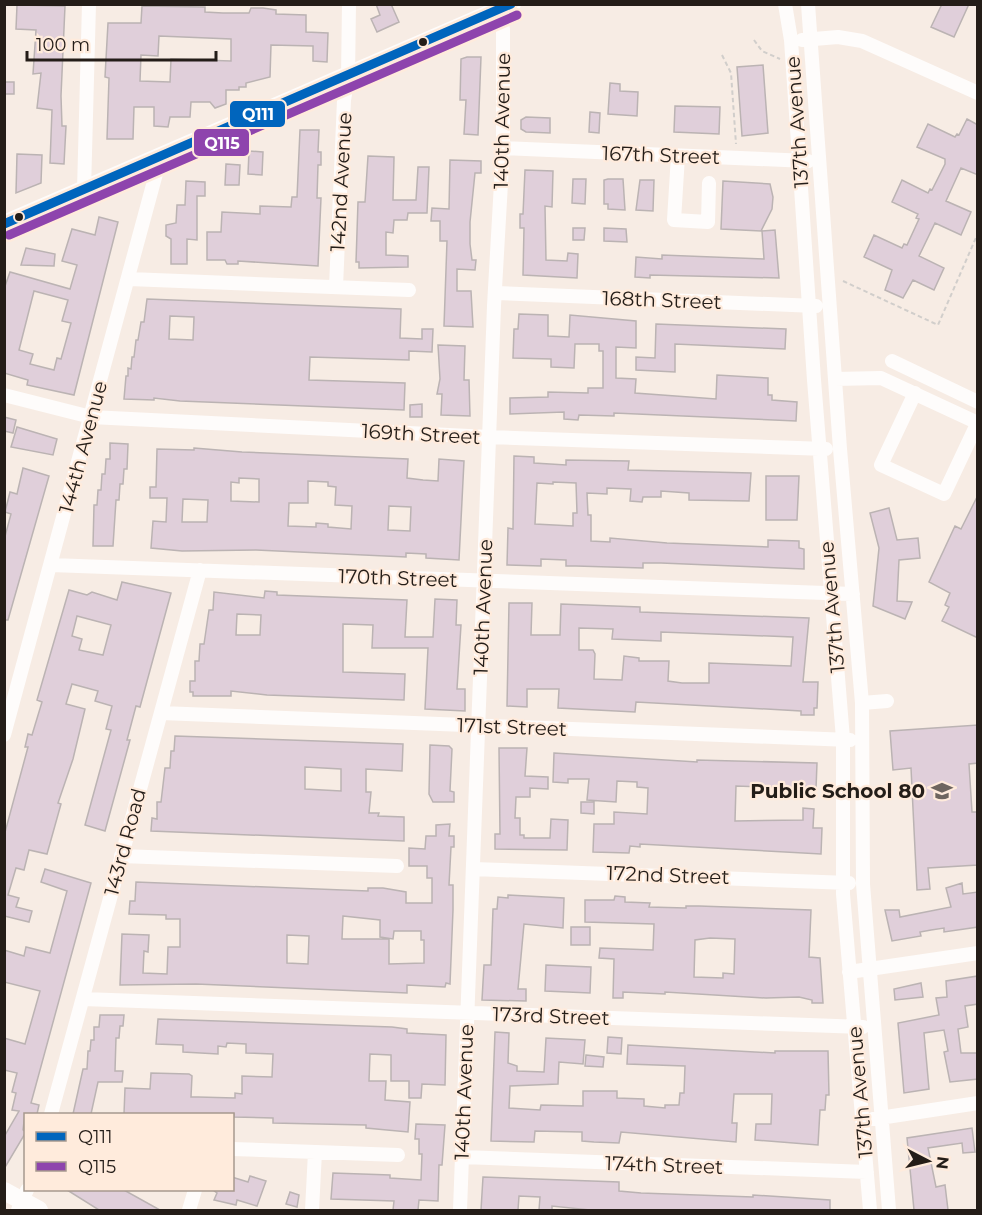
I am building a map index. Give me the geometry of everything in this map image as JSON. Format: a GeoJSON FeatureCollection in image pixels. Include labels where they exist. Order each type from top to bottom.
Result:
{"type":"FeatureCollection","features":[{"type":"Feature","properties":{"kind":"main road"},"geometry":{"type":"LineString","coordinates":[[4,224],[348,77],[501,7]]}},
{"type":"Feature","properties":{"kind":"main road"},"geometry":{"type":"LineString","coordinates":[[4,1191],[39,1210]]}},
{"type":"Feature","properties":{"kind":"street"},"geometry":{"type":"LineString","coordinates":[[84,190],[89,4]]}},
{"type":"Feature","properties":{"kind":"street","name":"142nd Avenue"},"geometry":{"type":"LineString","coordinates":[[336,287],[344,100],[348,77],[349,4]]}},
{"type":"Feature","properties":{"kind":"street","name":"137th Avenue"},"geometry":{"type":"LineString","coordinates":[[784,4],[791,39],[819,449],[843,739],[843,882],[870,1210]]}},
{"type":"Feature","properties":{"kind":"street","name":"137th Avenue"},"geometry":{"type":"LineString","coordinates":[[807,4],[840,449],[862,703],[863,884],[889,1210]]}},
{"type":"Feature","properties":{"kind":"street","name":"140th Avenue"},"geometry":{"type":"LineString","coordinates":[[460,1210],[489,438],[503,148],[501,7]]}},
{"type":"Feature","properties":{"kind":"street"},"geometry":{"type":"LineString","coordinates":[[791,39],[838,38],[862,41],[978,93]]}},
{"type":"Feature","properties":{"kind":"street"},"geometry":{"type":"LineString","coordinates":[[962,85],[978,77]]}},
{"type":"Feature","properties":{"kind":"street","name":"167th Street"},"geometry":{"type":"LineString","coordinates":[[503,148],[819,162]]}},
{"type":"Feature","properties":{"kind":"street"},"geometry":{"type":"LineString","coordinates":[[678,156],[674,220],[708,222],[709,183]]}},
{"type":"Feature","properties":{"kind":"street","name":"144th Avenue"},"geometry":{"type":"LineString","coordinates":[[4,735],[160,159]]}},
{"type":"Feature","properties":{"kind":"street"},"geometry":{"type":"LineString","coordinates":[[129,279],[409,290]]}},
{"type":"Feature","properties":{"kind":"street","name":"168th Street"},"geometry":{"type":"LineString","coordinates":[[495,293],[830,307]]}},
{"type":"Feature","properties":{"kind":"street"},"geometry":{"type":"LineString","coordinates":[[892,361],[978,402]]}},
{"type":"Feature","properties":{"kind":"street"},"geometry":{"type":"LineString","coordinates":[[835,379],[881,378],[915,393],[977,423],[944,494],[881,465],[915,393]]}},
{"type":"Feature","properties":{"kind":"street","name":"169th Street"},"geometry":{"type":"LineString","coordinates":[[4,395],[91,417],[489,438],[840,449]]}},
{"type":"Feature","properties":{"kind":"street","name":"170th Street"},"geometry":{"type":"LineString","coordinates":[[51,565],[853,594]]}},
{"type":"Feature","properties":{"kind":"street","name":"143rd Road"},"geometry":{"type":"LineString","coordinates":[[51,1113],[200,570]]}},
{"type":"Feature","properties":{"kind":"street"},"geometry":{"type":"LineString","coordinates":[[862,703],[887,701]]}},
{"type":"Feature","properties":{"kind":"street","name":"171st Street"},"geometry":{"type":"LineString","coordinates":[[161,713],[864,740]]}},
{"type":"Feature","properties":{"kind":"street"},"geometry":{"type":"LineString","coordinates":[[121,856],[397,866]]}},
{"type":"Feature","properties":{"kind":"street","name":"172nd Street"},"geometry":{"type":"LineString","coordinates":[[473,869],[863,884]]}},
{"type":"Feature","properties":{"kind":"street"},"geometry":{"type":"LineString","coordinates":[[849,972],[978,953]]}},
{"type":"Feature","properties":{"kind":"street","name":"173rd Street"},"geometry":{"type":"LineString","coordinates":[[83,999],[854,1028],[874,1026]]}},
{"type":"Feature","properties":{"kind":"street"},"geometry":{"type":"LineString","coordinates":[[862,1120],[978,1103]]}},
{"type":"Feature","properties":{"kind":"street"},"geometry":{"type":"LineString","coordinates":[[234,1149],[398,1155]]}},
{"type":"Feature","properties":{"kind":"street"},"geometry":{"type":"LineString","coordinates":[[312,1210],[315,1152]]}},
{"type":"Feature","properties":{"kind":"street","name":"174th Street"},"geometry":{"type":"LineString","coordinates":[[462,1157],[867,1173]]}},
{"type":"Feature","properties":{"kind":"street"},"geometry":{"type":"LineString","coordinates":[[189,1210],[195,1191]]}},
{"type":"Feature","properties":{"kind":"path"},"geometry":{"type":"LineString","coordinates":[[754,40],[762,51],[780,59]]}},
{"type":"Feature","properties":{"kind":"path"},"geometry":{"type":"LineString","coordinates":[[722,55],[731,73],[736,147]]}},
{"type":"Feature","properties":{"kind":"path"},"geometry":{"type":"LineString","coordinates":[[843,281],[938,324],[978,233]]}},
{"type":"Feature","properties":{"kind":"building"},"geometry":{"type":"Polygon","coordinates":[[[376,4],[391,4],[399,22],[377,32],[371,19],[380,15],[376,4]]]}},
{"type":"Feature","properties":{"kind":"building"},"geometry":{"type":"Polygon","coordinates":[[[942,4],[969,4],[954,37],[931,27],[942,4]]]}},
{"type":"Feature","properties":{"kind":"building"},"geometry":{"type":"Polygon","coordinates":[[[17,5],[65,6],[61,96],[62,126],[66,126],[64,164],[50,163],[52,110],[37,108],[41,73],[33,74],[36,30],[16,29],[17,5]]]}},
{"type":"Feature","properties":{"kind":"building"},"geometry":{"type":"Polygon","coordinates":[[[142,6],[205,7],[205,12],[223,13],[249,13],[251,8],[263,8],[276,10],[276,14],[306,15],[306,32],[328,33],[327,62],[313,61],[313,46],[271,45],[270,77],[246,83],[246,87],[239,87],[239,90],[226,90],[226,104],[215,108],[210,102],[191,102],[190,117],[170,117],[168,127],[154,126],[154,107],[134,107],[133,139],[107,139],[109,78],[105,77],[108,23],[141,23],[142,6]],[[159,36],[158,56],[141,55],[140,81],[170,82],[171,59],[231,61],[231,39],[159,36]]]}},
{"type":"Feature","properties":{"kind":"building"},"geometry":{"type":"Polygon","coordinates":[[[481,57],[478,135],[464,134],[466,100],[460,100],[461,59],[481,57]]]}},
{"type":"Feature","properties":{"kind":"building"},"geometry":{"type":"Polygon","coordinates":[[[763,65],[768,133],[742,136],[737,67],[763,65]]]}},
{"type":"Feature","properties":{"kind":"building"},"geometry":{"type":"Polygon","coordinates":[[[4,82],[14,82],[14,94],[4,94],[4,82]]]}},
{"type":"Feature","properties":{"kind":"building"},"geometry":{"type":"Polygon","coordinates":[[[610,83],[620,84],[620,91],[638,92],[637,116],[608,114],[610,83]]]}},
{"type":"Feature","properties":{"kind":"building"},"geometry":{"type":"Polygon","coordinates":[[[675,106],[720,107],[719,134],[674,132],[675,106]]]}},
{"type":"Feature","properties":{"kind":"building"},"geometry":{"type":"Polygon","coordinates":[[[590,112],[600,113],[599,133],[589,132],[590,112]]]}},
{"type":"Feature","properties":{"kind":"building"},"geometry":{"type":"Polygon","coordinates":[[[526,117],[550,118],[550,133],[526,132],[521,129],[521,120],[526,117]]]}},
{"type":"Feature","properties":{"kind":"building"},"geometry":{"type":"Polygon","coordinates":[[[967,119],[978,125],[978,175],[961,168],[946,201],[971,212],[961,235],[935,223],[919,256],[944,268],[934,290],[913,280],[903,298],[885,290],[892,270],[864,257],[874,235],[902,248],[904,244],[907,245],[919,219],[916,218],[918,214],[892,202],[902,180],[928,193],[930,189],[932,190],[945,164],[945,159],[917,147],[928,124],[955,137],[959,135],[967,119]]]}},
{"type":"Feature","properties":{"kind":"building"},"geometry":{"type":"Polygon","coordinates":[[[300,130],[319,130],[318,152],[321,152],[321,165],[318,165],[317,198],[321,198],[318,266],[238,261],[238,264],[227,264],[225,260],[207,260],[207,232],[221,232],[222,212],[260,214],[260,206],[291,207],[292,197],[297,197],[300,130]]]}},
{"type":"Feature","properties":{"kind":"building"},"geometry":{"type":"Polygon","coordinates":[[[249,151],[263,152],[262,175],[248,174],[249,151]]]}},
{"type":"Feature","properties":{"kind":"building"},"geometry":{"type":"Polygon","coordinates":[[[17,154],[42,155],[41,183],[16,193],[17,154]]]}},
{"type":"Feature","properties":{"kind":"building"},"geometry":{"type":"Polygon","coordinates":[[[368,156],[394,157],[393,200],[416,200],[418,167],[429,167],[427,213],[408,213],[407,220],[394,220],[393,233],[386,232],[386,255],[408,256],[408,267],[359,268],[359,262],[356,262],[358,202],[365,202],[368,156]]]}},
{"type":"Feature","properties":{"kind":"building"},"geometry":{"type":"Polygon","coordinates":[[[450,160],[481,161],[481,173],[475,173],[470,222],[470,244],[472,260],[476,260],[475,270],[457,269],[457,291],[471,291],[473,327],[444,326],[447,241],[440,241],[440,221],[431,221],[432,208],[449,209],[450,160]]]}},
{"type":"Feature","properties":{"kind":"building"},"geometry":{"type":"Polygon","coordinates":[[[226,164],[240,165],[239,185],[225,185],[226,164]]]}},
{"type":"Feature","properties":{"kind":"building"},"geometry":{"type":"Polygon","coordinates":[[[525,170],[553,171],[552,207],[545,206],[546,260],[567,261],[568,253],[578,254],[577,278],[523,275],[524,228],[520,228],[520,214],[523,214],[525,170]]]}},
{"type":"Feature","properties":{"kind":"building"},"geometry":{"type":"Polygon","coordinates":[[[573,179],[586,179],[585,204],[572,203],[573,179]]]}},
{"type":"Feature","properties":{"kind":"building"},"geometry":{"type":"Polygon","coordinates":[[[623,179],[625,210],[608,209],[608,204],[604,204],[604,180],[623,179]]]}},
{"type":"Feature","properties":{"kind":"building"},"geometry":{"type":"Polygon","coordinates":[[[640,180],[654,180],[653,211],[636,210],[640,180]]]}},
{"type":"Feature","properties":{"kind":"building"},"geometry":{"type":"Polygon","coordinates":[[[186,181],[205,182],[205,196],[197,196],[197,240],[187,239],[187,264],[171,264],[171,239],[166,236],[166,225],[176,223],[177,205],[185,205],[186,181]]]}},
{"type":"Feature","properties":{"kind":"building"},"geometry":{"type":"Polygon","coordinates":[[[723,181],[770,184],[773,197],[772,209],[761,231],[721,229],[723,181]]]}},
{"type":"Feature","properties":{"kind":"building"},"geometry":{"type":"Polygon","coordinates":[[[99,217],[118,222],[74,395],[27,385],[28,380],[4,373],[4,289],[10,272],[70,289],[77,265],[62,261],[72,229],[95,235],[99,217]],[[34,291],[19,350],[33,354],[30,364],[54,370],[57,358],[61,359],[71,323],[62,321],[68,300],[34,291]]]}},
{"type":"Feature","properties":{"kind":"building"},"geometry":{"type":"Polygon","coordinates":[[[573,228],[585,228],[584,240],[573,240],[573,228]]]}},
{"type":"Feature","properties":{"kind":"building"},"geometry":{"type":"Polygon","coordinates":[[[604,228],[626,229],[627,242],[604,241],[604,228]]]}},
{"type":"Feature","properties":{"kind":"building"},"geometry":{"type":"Polygon","coordinates":[[[775,230],[779,278],[650,275],[650,278],[635,277],[636,257],[662,259],[662,255],[764,259],[762,231],[775,230]]]}},
{"type":"Feature","properties":{"kind":"building"},"geometry":{"type":"Polygon","coordinates":[[[26,248],[55,254],[54,266],[21,265],[26,248]]]}},
{"type":"Feature","properties":{"kind":"building"},"geometry":{"type":"Polygon","coordinates":[[[147,299],[401,309],[400,338],[422,339],[422,329],[433,329],[432,352],[409,351],[409,360],[310,357],[309,380],[405,383],[404,410],[154,398],[154,400],[124,399],[128,368],[131,369],[136,340],[138,340],[141,322],[144,322],[147,299]],[[170,316],[169,339],[193,340],[194,317],[170,316]]]}},
{"type":"Feature","properties":{"kind":"building"},"geometry":{"type":"Polygon","coordinates":[[[519,314],[548,315],[548,336],[569,337],[570,315],[636,321],[636,348],[616,347],[616,378],[636,379],[635,393],[716,399],[717,375],[768,378],[768,395],[772,395],[772,400],[797,402],[796,421],[614,413],[614,416],[579,415],[578,420],[564,419],[564,412],[510,414],[510,398],[548,397],[548,392],[588,393],[588,388],[603,388],[603,351],[599,351],[599,344],[575,344],[574,368],[551,367],[551,359],[513,358],[514,329],[518,329],[519,314]]]}},
{"type":"Feature","properties":{"kind":"building"},"geometry":{"type":"Polygon","coordinates":[[[656,324],[786,329],[785,349],[675,344],[675,372],[636,370],[636,357],[655,358],[656,324]]]}},
{"type":"Feature","properties":{"kind":"building"},"geometry":{"type":"Polygon","coordinates":[[[438,345],[465,346],[464,380],[469,380],[470,416],[441,415],[442,394],[437,394],[440,379],[438,345]]]}},
{"type":"Feature","properties":{"kind":"building"},"geometry":{"type":"Polygon","coordinates":[[[422,404],[422,417],[410,417],[410,405],[422,404]]]}},
{"type":"Feature","properties":{"kind":"building"},"geometry":{"type":"Polygon","coordinates":[[[4,417],[16,420],[13,433],[4,431],[4,417]]]}},
{"type":"Feature","properties":{"kind":"building"},"geometry":{"type":"Polygon","coordinates":[[[17,427],[57,439],[53,455],[11,447],[17,427]]]}},
{"type":"Feature","properties":{"kind":"building"},"geometry":{"type":"Polygon","coordinates":[[[110,443],[128,444],[127,469],[124,469],[123,484],[120,484],[119,500],[116,500],[113,546],[93,546],[94,505],[97,505],[98,490],[101,490],[106,459],[110,459],[110,443]]]}},
{"type":"Feature","properties":{"kind":"building"},"geometry":{"type":"Polygon","coordinates":[[[194,448],[408,459],[407,478],[438,481],[439,459],[464,461],[459,560],[426,558],[426,554],[406,553],[406,557],[256,550],[182,551],[151,548],[153,521],[166,522],[167,498],[150,498],[150,487],[156,487],[157,449],[194,450],[194,448]],[[239,478],[239,483],[231,482],[231,501],[259,502],[259,479],[239,478]],[[308,481],[308,503],[289,503],[288,526],[316,527],[316,523],[328,524],[328,527],[351,529],[352,506],[335,505],[336,487],[328,486],[328,482],[308,481]],[[183,499],[182,522],[207,522],[208,500],[183,499]],[[389,506],[388,530],[410,531],[411,507],[389,506]]]}},
{"type":"Feature","properties":{"kind":"building"},"geometry":{"type":"Polygon","coordinates":[[[514,456],[534,457],[534,463],[566,465],[566,460],[629,461],[628,470],[751,473],[749,501],[689,500],[689,493],[661,491],[661,497],[643,497],[642,502],[630,501],[631,489],[607,488],[607,494],[587,493],[588,515],[591,515],[591,541],[610,542],[610,538],[768,547],[768,540],[799,541],[799,548],[804,549],[804,569],[661,563],[643,563],[643,568],[566,566],[566,560],[541,559],[541,566],[507,565],[508,528],[513,529],[514,456]],[[537,483],[535,524],[573,526],[573,513],[577,513],[576,483],[537,483]]]}},
{"type":"Feature","properties":{"kind":"building"},"geometry":{"type":"Polygon","coordinates":[[[23,468],[49,476],[8,620],[4,620],[4,540],[11,514],[5,512],[10,492],[17,494],[23,468]]]}},
{"type":"Feature","properties":{"kind":"building"},"geometry":{"type":"Polygon","coordinates":[[[766,476],[799,476],[797,520],[766,520],[766,476]]]}},
{"type":"Feature","properties":{"kind":"building"},"geometry":{"type":"Polygon","coordinates":[[[978,495],[978,638],[942,621],[949,607],[945,605],[950,593],[929,582],[955,526],[961,529],[978,495]]]}},
{"type":"Feature","properties":{"kind":"building"},"geometry":{"type":"Polygon","coordinates":[[[889,508],[897,540],[918,538],[920,558],[899,560],[897,601],[912,602],[905,619],[873,606],[879,548],[870,513],[889,508]]]}},
{"type":"Feature","properties":{"kind":"building"},"geometry":{"type":"Polygon","coordinates":[[[122,582],[171,593],[140,707],[136,706],[127,740],[130,740],[105,831],[85,825],[111,730],[106,729],[112,706],[95,701],[98,691],[72,684],[66,704],[85,709],[73,759],[58,803],[61,804],[47,854],[29,850],[24,870],[16,868],[8,895],[19,898],[16,907],[32,911],[29,922],[4,916],[4,836],[28,747],[25,747],[28,734],[32,735],[42,702],[37,700],[69,590],[87,595],[92,592],[117,600],[122,582]],[[77,616],[72,636],[82,639],[79,650],[103,655],[111,625],[77,616]]]}},
{"type":"Feature","properties":{"kind":"building"},"geometry":{"type":"Polygon","coordinates":[[[265,591],[277,592],[277,595],[407,600],[405,637],[433,637],[435,599],[457,600],[456,625],[461,625],[457,689],[465,689],[465,711],[425,709],[428,648],[372,648],[373,625],[343,624],[343,672],[405,674],[404,700],[267,695],[231,691],[231,696],[193,696],[193,692],[190,692],[190,681],[195,681],[195,661],[199,661],[200,644],[204,644],[209,610],[213,610],[214,592],[264,598],[265,591]],[[237,614],[236,635],[260,635],[261,615],[237,614]]]}},
{"type":"Feature","properties":{"kind":"building"},"geometry":{"type":"Polygon","coordinates":[[[509,603],[532,603],[531,635],[560,635],[561,604],[640,607],[640,612],[809,618],[803,682],[818,682],[817,708],[814,708],[814,715],[801,715],[801,711],[636,702],[635,712],[558,708],[559,689],[527,689],[527,707],[507,706],[509,603]],[[579,628],[579,650],[593,650],[595,654],[594,679],[622,680],[624,656],[639,658],[639,661],[669,661],[668,681],[682,683],[709,683],[709,663],[791,666],[793,637],[661,632],[661,641],[612,639],[613,629],[579,628]]]}},
{"type":"Feature","properties":{"kind":"building","name":"Public School 80"},"geometry":{"type":"Polygon","coordinates":[[[978,725],[978,763],[969,764],[972,812],[978,812],[978,865],[928,868],[930,889],[917,890],[911,768],[893,770],[890,731],[978,725]]]}},
{"type":"Feature","properties":{"kind":"building"},"geometry":{"type":"Polygon","coordinates":[[[175,736],[403,744],[402,771],[366,769],[366,792],[371,792],[369,813],[379,813],[378,816],[404,817],[404,841],[151,831],[152,818],[157,819],[157,802],[161,802],[165,768],[170,768],[171,751],[174,751],[175,736]],[[305,767],[305,789],[341,791],[341,769],[305,767]]]}},
{"type":"Feature","properties":{"kind":"building"},"geometry":{"type":"Polygon","coordinates":[[[430,745],[449,746],[452,749],[450,791],[454,792],[454,802],[433,802],[429,794],[430,745]]]}},
{"type":"Feature","properties":{"kind":"building"},"geometry":{"type":"Polygon","coordinates":[[[499,748],[527,748],[525,776],[548,777],[548,789],[530,788],[530,797],[516,797],[515,818],[520,818],[520,835],[524,835],[524,838],[550,838],[551,819],[568,820],[567,850],[495,849],[495,834],[500,834],[499,748]]]}},
{"type":"Feature","properties":{"kind":"building"},"geometry":{"type":"Polygon","coordinates":[[[554,753],[697,762],[697,760],[817,763],[816,789],[736,786],[735,821],[803,820],[803,808],[814,809],[813,828],[822,828],[821,854],[640,844],[640,847],[630,846],[629,853],[593,852],[594,824],[614,824],[614,812],[647,814],[648,788],[637,787],[637,782],[617,781],[616,802],[587,800],[589,779],[568,779],[568,783],[553,782],[554,753]]]}},
{"type":"Feature","properties":{"kind":"building"},"geometry":{"type":"Polygon","coordinates":[[[581,802],[594,802],[594,814],[581,813],[581,802]]]}},
{"type":"Feature","properties":{"kind":"building"},"geometry":{"type":"Polygon","coordinates":[[[450,824],[449,836],[454,836],[454,847],[451,847],[449,885],[453,885],[450,984],[446,983],[445,987],[407,985],[407,993],[196,984],[120,985],[122,934],[149,935],[148,952],[144,951],[143,973],[167,974],[168,947],[180,947],[180,919],[166,919],[166,915],[129,914],[130,901],[135,901],[136,882],[368,891],[368,888],[383,888],[406,892],[406,903],[432,903],[432,878],[427,878],[427,866],[409,866],[409,848],[425,849],[426,836],[436,836],[436,825],[450,824]],[[343,916],[342,939],[389,939],[389,964],[424,963],[424,940],[421,940],[421,931],[394,931],[393,939],[380,937],[380,920],[343,916]],[[287,935],[287,963],[308,964],[309,936],[287,935]]]}},
{"type":"Feature","properties":{"kind":"building"},"geometry":{"type":"Polygon","coordinates":[[[45,869],[91,883],[31,1103],[39,1105],[37,1113],[24,1113],[24,1135],[4,1169],[4,1137],[19,1111],[12,1110],[16,1093],[12,1092],[17,1073],[4,1070],[4,1038],[25,1044],[40,991],[4,982],[4,950],[24,956],[26,947],[50,953],[67,891],[41,882],[45,869]]]}},
{"type":"Feature","properties":{"kind":"building"},"geometry":{"type":"Polygon","coordinates":[[[962,883],[963,894],[978,892],[978,927],[944,932],[944,928],[931,930],[920,932],[921,936],[892,941],[885,910],[899,910],[900,917],[951,907],[946,888],[962,883]]]}},
{"type":"Feature","properties":{"kind":"building"},"geometry":{"type":"Polygon","coordinates":[[[508,895],[564,898],[563,928],[524,924],[518,989],[526,989],[526,1001],[482,1000],[484,965],[491,965],[493,909],[497,909],[498,897],[508,898],[508,895]]]}},
{"type":"Feature","properties":{"kind":"building"},"geometry":{"type":"Polygon","coordinates":[[[615,896],[625,897],[625,902],[650,903],[649,907],[699,906],[811,910],[809,957],[820,958],[823,1003],[812,1003],[812,1000],[799,997],[766,998],[665,992],[665,994],[623,992],[623,998],[613,998],[614,959],[599,958],[600,948],[653,950],[654,924],[585,922],[585,900],[614,900],[615,896]],[[735,939],[695,940],[694,977],[723,978],[723,973],[734,974],[735,939]]]}},
{"type":"Feature","properties":{"kind":"building"},"geometry":{"type":"Polygon","coordinates":[[[571,927],[590,927],[590,945],[571,945],[571,927]]]}},
{"type":"Feature","properties":{"kind":"building"},"geometry":{"type":"Polygon","coordinates":[[[546,965],[591,967],[590,993],[545,991],[546,965]]]}},
{"type":"Feature","properties":{"kind":"building"},"geometry":{"type":"Polygon","coordinates":[[[978,976],[978,1004],[965,1006],[968,1027],[958,1029],[961,1053],[978,1053],[978,1079],[950,1082],[944,1052],[948,1051],[944,1030],[924,1033],[929,1089],[904,1093],[898,1023],[939,1015],[936,998],[947,997],[946,981],[978,976]]]}},
{"type":"Feature","properties":{"kind":"building"},"geometry":{"type":"Polygon","coordinates":[[[921,983],[923,997],[895,1000],[894,989],[921,983]]]}},
{"type":"Feature","properties":{"kind":"building"},"geometry":{"type":"Polygon","coordinates":[[[100,1015],[124,1015],[119,1038],[116,1038],[115,1071],[123,1071],[122,1082],[98,1082],[91,1113],[73,1113],[83,1069],[87,1069],[88,1051],[90,1051],[91,1040],[94,1040],[94,1027],[99,1027],[100,1015]]]}},
{"type":"Feature","properties":{"kind":"building"},"geometry":{"type":"Polygon","coordinates":[[[158,1019],[407,1029],[407,1033],[446,1035],[445,1085],[422,1084],[421,1098],[409,1098],[409,1081],[391,1081],[391,1055],[370,1054],[369,1081],[386,1081],[385,1100],[410,1102],[408,1132],[366,1128],[366,1125],[273,1123],[273,1118],[234,1117],[234,1113],[124,1113],[125,1088],[150,1089],[151,1073],[189,1074],[192,1076],[191,1097],[235,1098],[235,1093],[242,1094],[242,1076],[272,1077],[273,1054],[246,1053],[246,1044],[227,1043],[226,1047],[218,1046],[218,1054],[183,1052],[183,1045],[156,1044],[158,1019]]]}},
{"type":"Feature","properties":{"kind":"building"},"geometry":{"type":"Polygon","coordinates":[[[495,1032],[509,1033],[508,1063],[517,1066],[517,1071],[544,1072],[546,1038],[585,1040],[583,1064],[559,1062],[558,1084],[510,1086],[509,1108],[540,1110],[541,1105],[583,1106],[583,1091],[617,1091],[617,1098],[644,1099],[644,1106],[665,1108],[665,1105],[679,1105],[680,1093],[684,1093],[685,1066],[627,1064],[628,1045],[775,1053],[775,1051],[828,1051],[829,1095],[826,1095],[825,1110],[820,1110],[818,1145],[755,1140],[756,1124],[771,1124],[772,1094],[734,1094],[732,1123],[737,1123],[736,1142],[621,1132],[619,1143],[594,1142],[582,1141],[582,1132],[535,1131],[534,1142],[491,1141],[495,1032]]]}},
{"type":"Feature","properties":{"kind":"building"},"geometry":{"type":"Polygon","coordinates":[[[608,1037],[622,1038],[621,1054],[607,1053],[608,1037]]]}},
{"type":"Feature","properties":{"kind":"building"},"geometry":{"type":"Polygon","coordinates":[[[586,1055],[604,1057],[603,1067],[585,1066],[586,1055]]]}},
{"type":"Feature","properties":{"kind":"building"},"geometry":{"type":"Polygon","coordinates":[[[416,1124],[445,1125],[442,1165],[439,1165],[438,1201],[419,1200],[418,1210],[393,1210],[394,1201],[331,1199],[333,1173],[390,1175],[390,1178],[421,1180],[422,1154],[419,1154],[419,1139],[415,1139],[416,1124]]]}},
{"type":"Feature","properties":{"kind":"building"},"geometry":{"type":"Polygon","coordinates":[[[972,1128],[975,1152],[963,1153],[962,1143],[928,1148],[936,1187],[945,1185],[948,1210],[914,1210],[907,1138],[972,1128]]]}},
{"type":"Feature","properties":{"kind":"building"},"geometry":{"type":"Polygon","coordinates":[[[250,1176],[266,1181],[257,1206],[237,1200],[236,1205],[214,1200],[217,1193],[214,1191],[234,1191],[234,1178],[248,1182],[250,1176]]]}},
{"type":"Feature","properties":{"kind":"building"},"geometry":{"type":"Polygon","coordinates":[[[483,1177],[619,1182],[619,1191],[641,1193],[753,1197],[753,1195],[830,1200],[830,1210],[590,1210],[552,1206],[552,1210],[539,1210],[540,1197],[519,1196],[518,1210],[481,1210],[483,1177]]]}},
{"type":"Feature","properties":{"kind":"building"},"geometry":{"type":"Polygon","coordinates":[[[69,1191],[126,1191],[160,1210],[99,1210],[69,1191]]]}},
{"type":"Feature","properties":{"kind":"building"},"geometry":{"type":"Polygon","coordinates":[[[290,1192],[299,1195],[297,1207],[286,1204],[290,1192]]]}},
{"type":"Feature","properties":{"kind":"transit line","name":"Q111"},"geometry":{"type":"LineString","coordinates":[[4,224],[511,4]]}},
{"type":"Feature","properties":{"kind":"transit line","name":"Q115"},"geometry":{"type":"LineString","coordinates":[[9,235],[517,15]]}},
{"type":"Feature","properties":{"kind":"place","name":"Public School 80"},"geometry":{"type":"Point","coordinates":[942,791]}}]}
